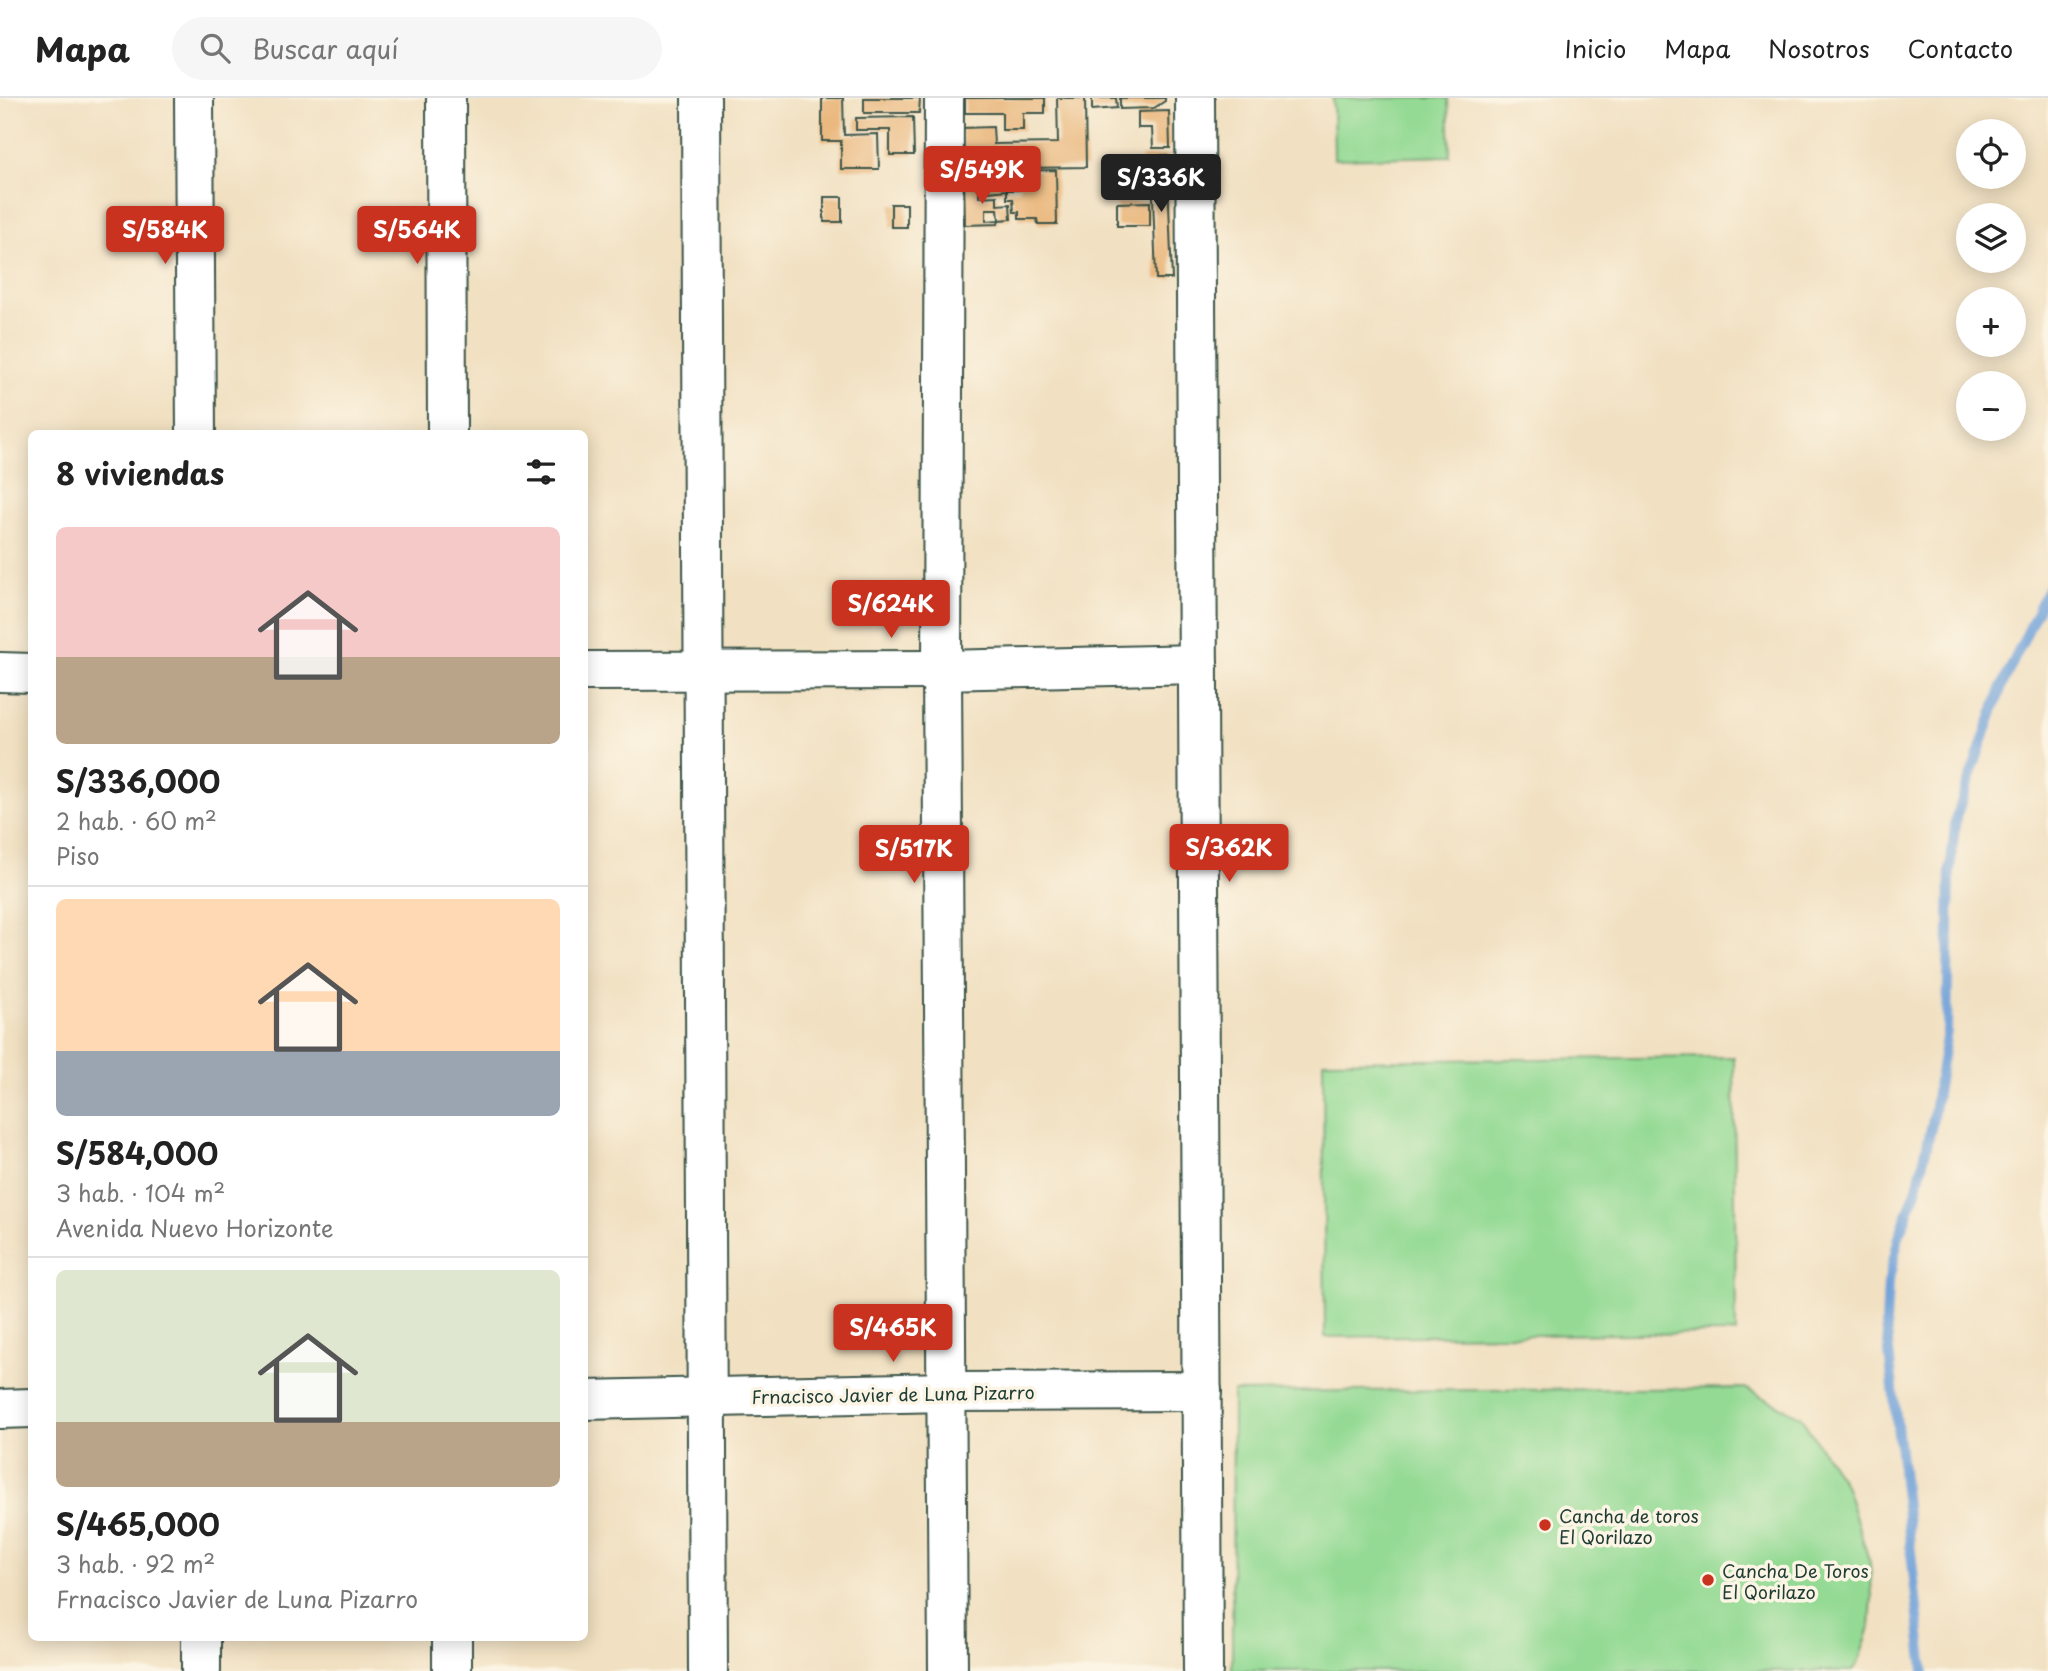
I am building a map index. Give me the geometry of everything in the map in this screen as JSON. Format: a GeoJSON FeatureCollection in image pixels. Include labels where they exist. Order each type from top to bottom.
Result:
{"type":"FeatureCollection","features":[{"type":"Feature","properties":{"kind":"street"},"geometry":{"type":"LineString","coordinates":[[194,98],[196,430]]}},
{"type":"Feature","properties":{"kind":"street"},"geometry":{"type":"LineString","coordinates":[[446,98],[447,430]]}},
{"type":"Feature","properties":{"kind":"street"},"geometry":{"type":"LineString","coordinates":[[701,98],[708,1671]]}},
{"type":"Feature","properties":{"kind":"street"},"geometry":{"type":"LineString","coordinates":[[944,98],[942,670],[948,1671]]}},
{"type":"Feature","properties":{"kind":"street"},"geometry":{"type":"LineString","coordinates":[[1195,98],[1203,1671]]}},
{"type":"Feature","properties":{"kind":"street"},"geometry":{"type":"LineString","coordinates":[[588,671],[942,670],[1198,664]]}},
{"type":"Feature","properties":{"kind":"street"},"geometry":{"type":"LineString","coordinates":[[0,672],[28,673]]}},
{"type":"Feature","properties":{"kind":"street","name":"Frnacisco Javier de Luna Pizarro"},"geometry":{"type":"LineString","coordinates":[[588,1399],[947,1392],[1202,1391]]}},
{"type":"Feature","properties":{"kind":"street"},"geometry":{"type":"LineString","coordinates":[[0,1409],[28,1408]]}},
{"type":"Feature","properties":{"kind":"street"},"geometry":{"type":"LineString","coordinates":[[201,1641],[201,1671]]}},
{"type":"Feature","properties":{"kind":"street"},"geometry":{"type":"LineString","coordinates":[[452,1641],[453,1671]]}},
{"type":"Feature","properties":{"kind":"green space"},"geometry":{"type":"Polygon","coordinates":[[[1333,98],[1448,98],[1450,156],[1334,159],[1333,98]]]}},
{"type":"Feature","properties":{"kind":"green space"},"geometry":{"type":"Polygon","coordinates":[[[1734,1057],[1736,1333],[1325,1337],[1323,1061],[1734,1057]]]}},
{"type":"Feature","properties":{"kind":"green space","name":"Cancha de toros El Qorilazo"},"geometry":{"type":"Polygon","coordinates":[[[1745,1388],[1800,1416],[1846,1487],[1870,1563],[1872,1596],[1870,1627],[1853,1671],[1232,1671],[1233,1392],[1745,1388]]]}},
{"type":"Feature","properties":{"kind":"building"},"geometry":{"type":"Polygon","coordinates":[[[822,98],[843,98],[844,135],[878,134],[879,169],[841,169],[841,141],[822,141],[822,98]]]}},
{"type":"Feature","properties":{"kind":"building"},"geometry":{"type":"Polygon","coordinates":[[[864,98],[920,98],[919,113],[864,113],[864,98]]]}},
{"type":"Feature","properties":{"kind":"building"},"geometry":{"type":"Polygon","coordinates":[[[965,98],[1045,98],[1045,113],[1023,113],[1023,130],[1002,130],[1002,113],[965,113],[965,98]]]}},
{"type":"Feature","properties":{"kind":"building"},"geometry":{"type":"Polygon","coordinates":[[[1057,98],[1085,98],[1086,167],[963,169],[962,128],[993,127],[994,144],[1058,143],[1057,98]]]}},
{"type":"Feature","properties":{"kind":"building"},"geometry":{"type":"Polygon","coordinates":[[[1092,98],[1116,98],[1117,108],[1092,110],[1092,98]]]}},
{"type":"Feature","properties":{"kind":"building"},"geometry":{"type":"Polygon","coordinates":[[[1120,98],[1165,98],[1165,101],[1154,108],[1120,109],[1120,98]]]}},
{"type":"Feature","properties":{"kind":"building"},"geometry":{"type":"Polygon","coordinates":[[[1169,111],[1170,148],[1153,148],[1152,128],[1138,128],[1138,112],[1169,111]]]}},
{"type":"Feature","properties":{"kind":"building"},"geometry":{"type":"Polygon","coordinates":[[[913,117],[914,155],[890,155],[890,130],[856,130],[856,118],[913,117]]]}},
{"type":"Feature","properties":{"kind":"building"},"geometry":{"type":"Polygon","coordinates":[[[1167,155],[1172,279],[1156,279],[1152,170],[1141,170],[1141,157],[1167,155]]]}},
{"type":"Feature","properties":{"kind":"building"},"geometry":{"type":"Polygon","coordinates":[[[1056,170],[1057,224],[1038,224],[1037,219],[1019,219],[1019,212],[1014,212],[1013,199],[1007,199],[1007,190],[1019,190],[1018,171],[1056,170]]]}},
{"type":"Feature","properties":{"kind":"building"},"geometry":{"type":"Polygon","coordinates":[[[1008,173],[1007,190],[989,192],[989,174],[1008,173]]]}},
{"type":"Feature","properties":{"kind":"building"},"geometry":{"type":"Polygon","coordinates":[[[964,177],[979,177],[979,197],[997,196],[997,205],[1010,204],[1011,219],[999,220],[998,224],[965,225],[964,177]],[[986,209],[986,221],[999,220],[998,209],[986,209]]]}},
{"type":"Feature","properties":{"kind":"building"},"geometry":{"type":"Polygon","coordinates":[[[824,197],[842,197],[842,222],[824,222],[824,197]]]}},
{"type":"Feature","properties":{"kind":"building"},"geometry":{"type":"Polygon","coordinates":[[[1150,202],[1150,226],[1117,226],[1117,203],[1150,202]]]}},
{"type":"Feature","properties":{"kind":"building"},"geometry":{"type":"Polygon","coordinates":[[[891,204],[907,204],[907,227],[891,227],[891,204]]]}},
{"type":"Feature","properties":{"kind":"waterway"},"geometry":{"type":"LineString","coordinates":[[1924,1671],[1886,1324],[1888,1284],[1899,1236],[1917,1188],[1932,1124],[1947,1031],[1950,872],[1956,817],[2002,686],[2048,588]]}},
{"type":"Feature","properties":{"kind":"place","name":"Cancha de toros El Qorilazo"},"geometry":{"type":"Point","coordinates":[1545,1525]}},
{"type":"Feature","properties":{"kind":"place","name":"Cancha De Toros El Qorilazo"},"geometry":{"type":"Point","coordinates":[1708,1580]}}]}
